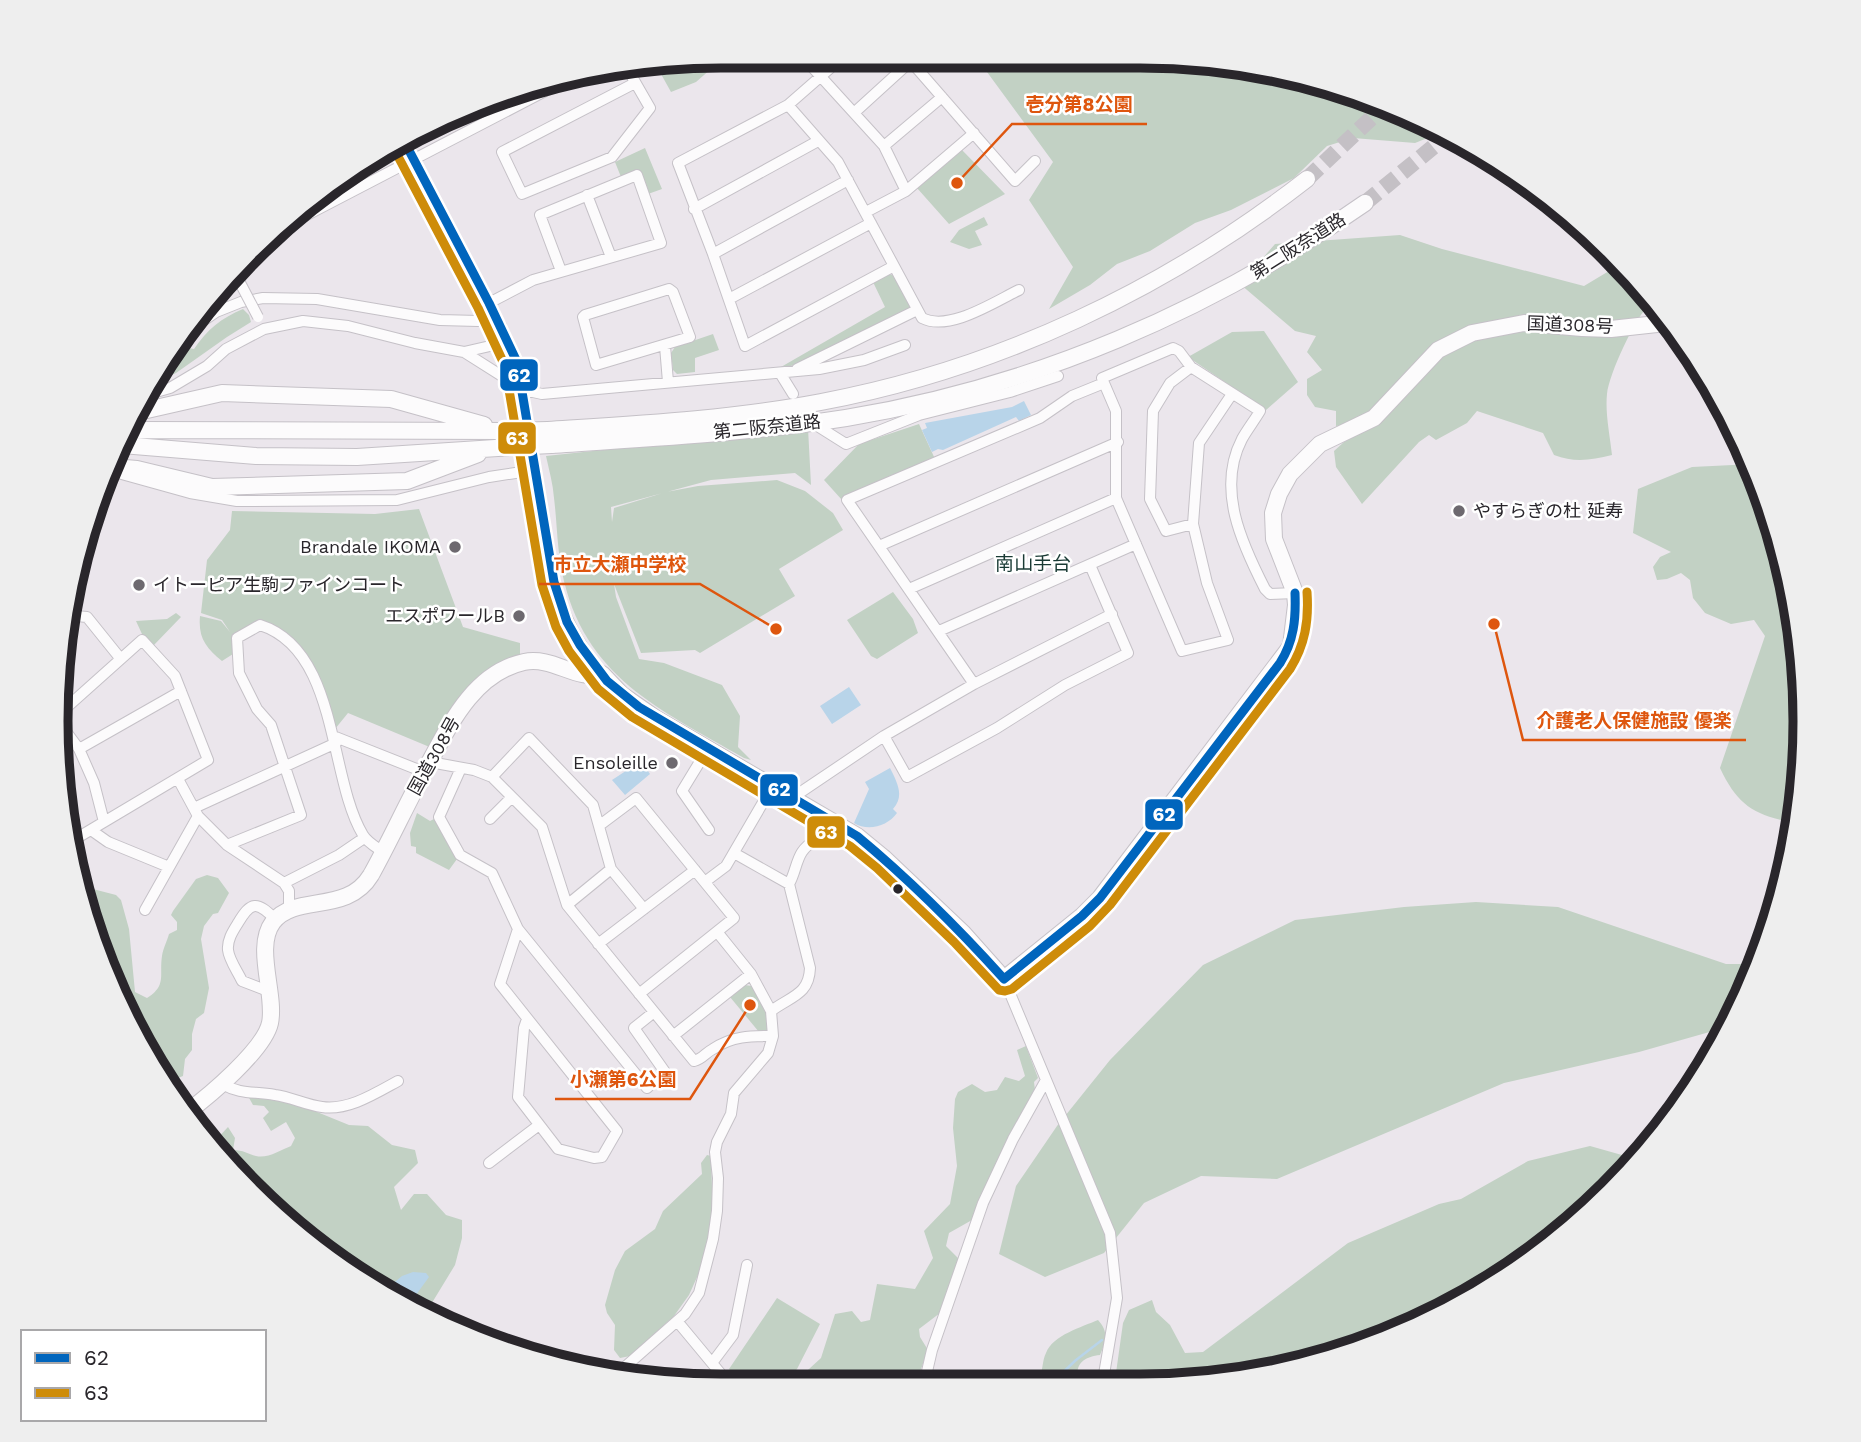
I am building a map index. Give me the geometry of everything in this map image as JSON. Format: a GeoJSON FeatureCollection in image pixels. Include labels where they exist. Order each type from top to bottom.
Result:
{"type":"FeatureCollection","features":[{"type":"Feature","properties":{"kind":"highway","name":"第二阪奈道路"},"geometry":{"type":"LineString","coordinates":[[550,437],[822,402],[952,368],[1016,346],[1143,287],[1219,241],[1307,179]]}},
{"type":"Feature","properties":{"kind":"highway","name":"第二阪奈道路"},"geometry":{"type":"LineString","coordinates":[[137,430],[509,439],[746,431],[847,418],[998,382],[1090,352],[1212,297],[1265,268],[1365,202]]}},
{"type":"Feature","properties":{"kind":"highway","name":"国道308号"},"geometry":{"type":"LineString","coordinates":[[1004,979],[1082,916],[1100,898],[1291,646],[1295,593],[1280,558],[1273,530],[1275,504],[1283,484],[1297,466],[1320,444],[1381,412],[1438,350],[1472,333],[1524,323],[1611,329],[1658,324]]}},
{"type":"Feature","properties":{"kind":"highway"},"geometry":{"type":"LineString","coordinates":[[148,410],[222,393],[391,399],[509,439]]}},
{"type":"Feature","properties":{"kind":"highway","name":"第二阪奈道路"},"geometry":{"type":"LineString","coordinates":[[130,446],[256,456],[329,457],[494,447],[509,439]]}},
{"type":"Feature","properties":{"kind":"highway"},"geometry":{"type":"LineString","coordinates":[[119,469],[137,469],[212,487],[407,481],[494,447]]}},
{"type":"Feature","properties":{"kind":"highway","name":"国道308号"},"geometry":{"type":"LineString","coordinates":[[282,915],[355,894],[367,882],[461,708],[485,683],[506,667],[544,661],[577,672],[595,676],[602,674]]}},
{"type":"Feature","properties":{"kind":"highway"},"geometry":{"type":"LineString","coordinates":[[602,674],[639,708],[840,827],[885,859],[963,933],[1004,979]]}},
{"type":"Feature","properties":{"kind":"highway"},"geometry":{"type":"LineString","coordinates":[[194,1106],[222,1084],[267,1030],[270,1014],[267,939],[282,915]]}},
{"type":"Feature","properties":{"kind":"street"},"geometry":{"type":"LineString","coordinates":[[813,68],[884,146],[906,191]]}},
{"type":"Feature","properties":{"kind":"street"},"geometry":{"type":"LineString","coordinates":[[831,68],[788,105],[678,163],[745,346],[894,265]]}},
{"type":"Feature","properties":{"kind":"street"},"geometry":{"type":"LineString","coordinates":[[855,112],[900,68]]}},
{"type":"Feature","properties":{"kind":"street"},"geometry":{"type":"LineString","coordinates":[[917,68],[1016,181],[1035,161]]}},
{"type":"Feature","properties":{"kind":"street"},"geometry":{"type":"LineString","coordinates":[[631,75],[650,108],[612,157],[522,194],[502,152],[635,83]]}},
{"type":"Feature","properties":{"kind":"street"},"geometry":{"type":"LineString","coordinates":[[314,211],[538,95]]}},
{"type":"Feature","properties":{"kind":"street"},"geometry":{"type":"LineString","coordinates":[[884,146],[942,97]]}},
{"type":"Feature","properties":{"kind":"street"},"geometry":{"type":"LineString","coordinates":[[788,105],[838,162],[922,318],[931,323],[958,319],[1019,290]]}},
{"type":"Feature","properties":{"kind":"street"},"geometry":{"type":"LineString","coordinates":[[866,212],[906,191],[975,133]]}},
{"type":"Feature","properties":{"kind":"street"},"geometry":{"type":"LineString","coordinates":[[694,209],[818,141]]}},
{"type":"Feature","properties":{"kind":"street"},"geometry":{"type":"LineString","coordinates":[[408,149],[501,325],[517,362],[560,601],[567,622],[580,645],[602,674]]}},
{"type":"Feature","properties":{"kind":"street"},"geometry":{"type":"LineString","coordinates":[[209,317],[240,302],[263,298],[317,299],[440,320],[478,321],[533,280],[661,243],[637,175],[540,215],[561,271]]}},
{"type":"Feature","properties":{"kind":"street"},"geometry":{"type":"LineString","coordinates":[[713,254],[848,180]]}},
{"type":"Feature","properties":{"kind":"street"},"geometry":{"type":"LineString","coordinates":[[587,195],[611,257]]}},
{"type":"Feature","properties":{"kind":"street"},"geometry":{"type":"LineString","coordinates":[[729,299],[871,223]]}},
{"type":"Feature","properties":{"kind":"street"},"geometry":{"type":"LineString","coordinates":[[239,281],[264,329]]}},
{"type":"Feature","properties":{"kind":"street"},"geometry":{"type":"LineString","coordinates":[[669,289],[673,292],[690,337],[665,346],[596,365],[583,317],[669,289]]}},
{"type":"Feature","properties":{"kind":"street"},"geometry":{"type":"LineString","coordinates":[[786,373],[917,310]]}},
{"type":"Feature","properties":{"kind":"street"},"geometry":{"type":"LineString","coordinates":[[158,392],[170,388],[207,366],[226,349],[264,329],[303,321],[324,322],[464,352],[524,390],[542,394],[819,369],[864,360],[905,345]]}},
{"type":"Feature","properties":{"kind":"street"},"geometry":{"type":"LineString","coordinates":[[464,352],[490,346],[499,337],[501,325]]}},
{"type":"Feature","properties":{"kind":"street"},"geometry":{"type":"LineString","coordinates":[[665,346],[668,382]]}},
{"type":"Feature","properties":{"kind":"street"},"geometry":{"type":"LineString","coordinates":[[1232,394],[1199,443],[1193,524],[1207,583],[1228,640],[1182,652],[1116,498],[1116,411],[1102,378],[1173,348],[1180,351],[1191,367],[1259,411],[1241,441],[1233,467],[1231,481],[1234,516],[1265,589],[1270,594],[1295,593]]}},
{"type":"Feature","properties":{"kind":"street"},"geometry":{"type":"LineString","coordinates":[[1191,367],[1170,383],[1153,411],[1150,499],[1166,531],[1193,524]]}},
{"type":"Feature","properties":{"kind":"street"},"geometry":{"type":"LineString","coordinates":[[786,373],[793,394]]}},
{"type":"Feature","properties":{"kind":"street"},"geometry":{"type":"LineString","coordinates":[[819,427],[846,444],[919,415],[1010,392],[1058,376]]}},
{"type":"Feature","properties":{"kind":"street"},"geometry":{"type":"LineString","coordinates":[[974,684],[847,500],[1040,418],[1072,396],[1104,383]]}},
{"type":"Feature","properties":{"kind":"street"},"geometry":{"type":"LineString","coordinates":[[879,546],[1118,442]]}},
{"type":"Feature","properties":{"kind":"street"},"geometry":{"type":"LineString","coordinates":[[118,471],[213,498],[237,501],[382,501],[429,494],[480,479],[535,470]]}},
{"type":"Feature","properties":{"kind":"street"},"geometry":{"type":"LineString","coordinates":[[909,589],[1116,498]]}},
{"type":"Feature","properties":{"kind":"street"},"geometry":{"type":"LineString","coordinates":[[939,631],[1136,544]]}},
{"type":"Feature","properties":{"kind":"street"},"geometry":{"type":"LineString","coordinates":[[884,736],[906,776],[997,728],[1065,685],[1128,653],[1090,565]]}},
{"type":"Feature","properties":{"kind":"street"},"geometry":{"type":"LineString","coordinates":[[792,798],[884,736],[974,684],[1112,614]]}},
{"type":"Feature","properties":{"kind":"street"},"geometry":{"type":"LineString","coordinates":[[77,616],[87,617],[120,658]]}},
{"type":"Feature","properties":{"kind":"street"},"geometry":{"type":"LineString","coordinates":[[227,845],[301,815],[271,725],[257,709],[239,673],[237,638],[260,625],[297,651],[307,665],[321,696],[335,739],[348,801],[364,838],[383,852]]}},
{"type":"Feature","properties":{"kind":"street"},"geometry":{"type":"LineString","coordinates":[[69,706],[142,640],[175,676],[208,760],[79,837]]}},
{"type":"Feature","properties":{"kind":"street"},"geometry":{"type":"LineString","coordinates":[[79,749],[181,691]]}},
{"type":"Feature","properties":{"kind":"street"},"geometry":{"type":"LineString","coordinates":[[69,734],[79,749],[94,783],[104,822]]}},
{"type":"Feature","properties":{"kind":"street"},"geometry":{"type":"LineString","coordinates":[[492,777],[529,738],[588,797],[600,825],[611,869],[644,909]]}},
{"type":"Feature","properties":{"kind":"street"},"geometry":{"type":"LineString","coordinates":[[145,910],[196,812],[335,739],[427,767],[461,768],[492,777],[545,832],[567,905],[694,1060],[701,1059],[709,1050],[729,1040],[746,1035],[773,1036]]}},
{"type":"Feature","properties":{"kind":"street"},"geometry":{"type":"LineString","coordinates":[[707,750],[682,792],[709,830]]}},
{"type":"Feature","properties":{"kind":"street"},"geometry":{"type":"LineString","coordinates":[[461,768],[439,817],[460,855],[492,873],[518,929],[647,1088],[665,1072],[634,1028],[654,1012]]}},
{"type":"Feature","properties":{"kind":"street"},"geometry":{"type":"LineString","coordinates":[[178,779],[196,812],[227,845],[284,883],[289,891],[282,915],[254,905],[247,908],[229,937],[228,950],[242,981],[268,991]]}},
{"type":"Feature","properties":{"kind":"street"},"geometry":{"type":"LineString","coordinates":[[706,881],[726,866],[772,787]]}},
{"type":"Feature","properties":{"kind":"street"},"geometry":{"type":"LineString","coordinates":[[490,820],[512,797]]}},
{"type":"Feature","properties":{"kind":"street"},"geometry":{"type":"LineString","coordinates":[[600,825],[636,798],[734,918],[639,994]]}},
{"type":"Feature","properties":{"kind":"street"},"geometry":{"type":"LineString","coordinates":[[771,1011],[803,990],[810,982],[810,968],[789,884],[796,871],[797,861],[802,851],[840,827]]}},
{"type":"Feature","properties":{"kind":"street"},"geometry":{"type":"LineString","coordinates":[[91,830],[108,842],[169,867]]}},
{"type":"Feature","properties":{"kind":"street"},"geometry":{"type":"LineString","coordinates":[[284,883],[339,855],[364,838]]}},
{"type":"Feature","properties":{"kind":"street"},"geometry":{"type":"LineString","coordinates":[[734,853],[789,884]]}},
{"type":"Feature","properties":{"kind":"street"},"geometry":{"type":"LineString","coordinates":[[567,905],[611,869]]}},
{"type":"Feature","properties":{"kind":"street"},"geometry":{"type":"LineString","coordinates":[[598,944],[695,870]]}},
{"type":"Feature","properties":{"kind":"street"},"geometry":{"type":"LineString","coordinates":[[518,929],[500,985],[617,1131],[602,1157],[594,1158],[558,1149],[518,1097],[527,1019]]}},
{"type":"Feature","properties":{"kind":"street"},"geometry":{"type":"LineString","coordinates":[[626,1366],[677,1321],[699,1293],[717,1211],[717,1142],[731,1114],[734,1093],[768,1053],[773,1036],[771,1011],[751,974],[718,933]]}},
{"type":"Feature","properties":{"kind":"street"},"geometry":{"type":"LineString","coordinates":[[673,1036],[751,974]]}},
{"type":"Feature","properties":{"kind":"street"},"geometry":{"type":"LineString","coordinates":[[1004,979],[1110,1233],[1116,1269],[1117,1298],[1104,1374]]}},
{"type":"Feature","properties":{"kind":"street"},"geometry":{"type":"LineString","coordinates":[[926,1374],[932,1350],[983,1203],[1013,1139],[1046,1080]]}},
{"type":"Feature","properties":{"kind":"street"},"geometry":{"type":"LineString","coordinates":[[222,1084],[245,1094],[281,1096],[325,1108],[338,1107],[368,1097],[398,1081]]}},
{"type":"Feature","properties":{"kind":"street"},"geometry":{"type":"LineString","coordinates":[[489,1163],[539,1125]]}},
{"type":"Feature","properties":{"kind":"street"},"geometry":{"type":"LineString","coordinates":[[712,1363],[733,1335],[747,1265]]}},
{"type":"Feature","properties":{"kind":"street"},"geometry":{"type":"LineString","coordinates":[[677,1321],[721,1374]]}},
{"type":"Feature","properties":{"kind":"green space"},"geometry":{"type":"Polygon","coordinates":[[[711,68],[696,82],[671,92],[660,72],[711,68]]]}},
{"type":"Feature","properties":{"kind":"green space"},"geometry":{"type":"Polygon","coordinates":[[[984,68],[1140,68],[1225,74],[1309,90],[1390,118],[1430,137],[1415,143],[1353,138],[1327,146],[1294,178],[1231,210],[1195,223],[1150,251],[1117,264],[1090,285],[1049,309],[1073,267],[1029,200],[1053,162],[984,68]]]}},
{"type":"Feature","properties":{"kind":"green space"},"geometry":{"type":"Polygon","coordinates":[[[645,148],[662,189],[648,194],[639,170],[621,177],[615,162],[645,148]]]}},
{"type":"Feature","properties":{"kind":"green space"},"geometry":{"type":"Polygon","coordinates":[[[962,150],[1005,194],[949,224],[917,188],[962,150]]]}},
{"type":"Feature","properties":{"kind":"green space"},"geometry":{"type":"Polygon","coordinates":[[[984,217],[988,225],[975,231],[982,245],[969,249],[950,242],[959,230],[984,217]]]}},
{"type":"Feature","properties":{"kind":"green space"},"geometry":{"type":"Polygon","coordinates":[[[1400,235],[1442,249],[1584,286],[1612,269],[1646,309],[1617,360],[1609,385],[1607,409],[1612,455],[1583,460],[1562,458],[1554,455],[1543,433],[1477,411],[1467,423],[1436,440],[1429,435],[1419,442],[1362,504],[1336,467],[1334,451],[1362,432],[1344,425],[1336,426],[1336,411],[1315,407],[1307,395],[1307,379],[1322,370],[1307,352],[1316,336],[1295,331],[1240,284],[1275,244],[1400,235]]]}},
{"type":"Feature","properties":{"kind":"green space"},"geometry":{"type":"Polygon","coordinates":[[[889,274],[895,276],[910,303],[909,309],[791,366],[781,367],[885,307],[873,282],[889,274]]]}},
{"type":"Feature","properties":{"kind":"green space"},"geometry":{"type":"Polygon","coordinates":[[[243,309],[251,322],[166,377],[186,348],[194,349],[215,325],[243,309]]]}},
{"type":"Feature","properties":{"kind":"green space"},"geometry":{"type":"Polygon","coordinates":[[[1264,331],[1298,382],[1266,410],[1188,357],[1232,332],[1264,331]]]}},
{"type":"Feature","properties":{"kind":"green space"},"geometry":{"type":"Polygon","coordinates":[[[713,334],[719,350],[695,358],[695,372],[677,374],[673,370],[671,353],[675,347],[713,334]]]}},
{"type":"Feature","properties":{"kind":"green space"},"geometry":{"type":"Polygon","coordinates":[[[919,424],[935,459],[842,500],[824,480],[859,444],[919,424]]]}},
{"type":"Feature","properties":{"kind":"green space"},"geometry":{"type":"Polygon","coordinates":[[[808,428],[811,485],[795,473],[711,480],[668,492],[698,486],[777,480],[805,491],[833,513],[843,530],[779,569],[795,596],[700,653],[695,650],[641,653],[614,584],[616,597],[639,659],[664,663],[722,685],[740,716],[738,747],[751,760],[655,706],[607,664],[588,639],[572,608],[562,572],[546,456],[808,428]],[[662,493],[611,507],[612,522],[614,508],[662,493]]]}},
{"type":"Feature","properties":{"kind":"green space"},"geometry":{"type":"Polygon","coordinates":[[[1740,465],[1771,552],[1787,636],[1791,678],[1793,721],[1785,820],[1749,807],[1734,791],[1720,768],[1765,636],[1754,620],[1731,624],[1705,613],[1693,598],[1690,580],[1681,573],[1657,580],[1653,567],[1660,557],[1671,552],[1633,533],[1638,489],[1692,467],[1740,465]]]}},
{"type":"Feature","properties":{"kind":"green space"},"geometry":{"type":"Polygon","coordinates":[[[419,509],[463,627],[520,643],[520,657],[506,662],[432,748],[348,713],[335,729],[311,665],[291,640],[260,620],[232,635],[233,654],[222,661],[204,642],[200,630],[200,616],[221,621],[230,632],[222,620],[201,613],[207,560],[230,530],[232,511],[375,514],[419,509]]]}},
{"type":"Feature","properties":{"kind":"green space"},"geometry":{"type":"Polygon","coordinates":[[[893,592],[913,619],[918,633],[877,659],[871,656],[847,620],[893,592]]]}},
{"type":"Feature","properties":{"kind":"green space"},"geometry":{"type":"Polygon","coordinates":[[[176,613],[181,617],[153,646],[142,634],[136,621],[167,619],[176,613]]]}},
{"type":"Feature","properties":{"kind":"green space"},"geometry":{"type":"Polygon","coordinates":[[[417,813],[430,821],[434,819],[457,859],[449,870],[416,853],[416,847],[411,846],[410,833],[417,813]]]}},
{"type":"Feature","properties":{"kind":"green space"},"geometry":{"type":"Polygon","coordinates":[[[207,875],[218,878],[229,893],[218,913],[213,914],[204,926],[201,939],[209,988],[204,1013],[196,1019],[192,1050],[185,1059],[183,1076],[175,1079],[136,1010],[118,971],[90,888],[116,895],[121,900],[129,929],[135,992],[147,998],[160,984],[163,951],[169,934],[177,930],[177,922],[171,915],[196,879],[207,875]]]}},
{"type":"Feature","properties":{"kind":"green space"},"geometry":{"type":"Polygon","coordinates":[[[1476,902],[1558,907],[1726,964],[1746,964],[1714,1031],[1639,1052],[1504,1083],[1277,1179],[1201,1176],[1144,1203],[1104,1253],[1045,1277],[999,1254],[1016,1186],[1057,1126],[1110,1060],[1203,965],[1295,920],[1404,907],[1476,902]]]}},
{"type":"Feature","properties":{"kind":"green space"},"geometry":{"type":"Polygon","coordinates":[[[744,985],[752,986],[768,1014],[770,1029],[765,1033],[759,1032],[730,997],[744,985]]]}},
{"type":"Feature","properties":{"kind":"green space"},"geometry":{"type":"Polygon","coordinates":[[[1026,1046],[1038,1078],[1034,1082],[1035,1090],[972,1220],[949,1233],[946,1246],[959,1259],[940,1313],[919,1329],[920,1337],[928,1350],[919,1374],[804,1374],[821,1358],[835,1314],[852,1311],[861,1322],[870,1320],[877,1284],[915,1289],[933,1258],[924,1231],[950,1204],[957,1166],[953,1128],[955,1099],[958,1092],[972,1084],[985,1092],[997,1090],[1005,1077],[1019,1081],[1025,1076],[1017,1050],[1026,1046]]]}},
{"type":"Feature","properties":{"kind":"green space"},"geometry":{"type":"Polygon","coordinates":[[[258,1095],[295,1103],[349,1125],[368,1126],[392,1145],[415,1150],[418,1163],[394,1187],[401,1210],[414,1194],[427,1194],[446,1215],[462,1220],[462,1238],[455,1265],[431,1305],[358,1264],[324,1239],[259,1183],[230,1151],[219,1137],[228,1127],[235,1138],[233,1150],[260,1157],[291,1146],[295,1138],[286,1122],[271,1131],[263,1118],[269,1112],[264,1106],[253,1105],[248,1096],[258,1095]]]}},
{"type":"Feature","properties":{"kind":"green space"},"geometry":{"type":"Polygon","coordinates":[[[1590,1146],[1626,1156],[1570,1212],[1503,1264],[1429,1306],[1390,1324],[1309,1352],[1267,1361],[1183,1372],[1116,1374],[1123,1323],[1129,1310],[1152,1300],[1156,1312],[1170,1325],[1185,1353],[1203,1352],[1348,1243],[1439,1204],[1461,1199],[1528,1161],[1590,1146]]]}},
{"type":"Feature","properties":{"kind":"green space"},"geometry":{"type":"Polygon","coordinates":[[[707,1155],[711,1156],[713,1219],[698,1275],[689,1295],[674,1316],[630,1356],[620,1358],[614,1350],[615,1325],[605,1305],[615,1270],[625,1251],[655,1229],[663,1211],[702,1174],[701,1163],[707,1155]]]}},
{"type":"Feature","properties":{"kind":"green space"},"geometry":{"type":"Polygon","coordinates":[[[777,1298],[820,1324],[792,1374],[733,1374],[729,1369],[777,1298]]]}},
{"type":"Feature","properties":{"kind":"green space"},"geometry":{"type":"Polygon","coordinates":[[[1098,1320],[1105,1333],[1100,1355],[1085,1359],[1079,1365],[1077,1374],[1041,1374],[1050,1347],[1069,1332],[1098,1320]]]}},
{"type":"Feature","properties":{"kind":"water"},"geometry":{"type":"Polygon","coordinates":[[[1024,401],[1031,415],[1019,421],[1016,417],[943,450],[932,452],[922,430],[927,428],[925,423],[1012,407],[1024,401]]]}},
{"type":"Feature","properties":{"kind":"water"},"geometry":{"type":"Polygon","coordinates":[[[849,687],[861,705],[832,724],[820,706],[849,687]]]}},
{"type":"Feature","properties":{"kind":"water"},"geometry":{"type":"Polygon","coordinates":[[[641,761],[650,774],[625,795],[612,780],[641,761]]]}},
{"type":"Feature","properties":{"kind":"water"},"geometry":{"type":"Polygon","coordinates":[[[890,768],[899,789],[899,799],[893,809],[897,813],[877,826],[859,826],[854,823],[869,789],[865,782],[890,768]]]}},
{"type":"Feature","properties":{"kind":"water"},"geometry":{"type":"Polygon","coordinates":[[[413,1272],[426,1273],[429,1277],[415,1297],[392,1284],[402,1276],[413,1272]]]}},
{"type":"Feature","properties":{"kind":"waterway"},"geometry":{"type":"LineString","coordinates":[[1061,1374],[1102,1340]]}},
{"type":"Feature","properties":{"kind":"tunnel"},"geometry":{"type":"LineString","coordinates":[[1307,179],[1377,113]]}},
{"type":"Feature","properties":{"kind":"tunnel"},"geometry":{"type":"LineString","coordinates":[[1365,203],[1440,142]]}},
{"type":"Feature","properties":{"kind":"transit line","name":"62"},"geometry":{"type":"LineString","coordinates":[[408,149],[517,362],[554,582],[567,622],[580,645],[607,681],[639,707],[857,836],[933,905],[1004,979],[1082,916],[1100,898],[1280,663],[1293,630],[1295,593]]}},
{"type":"Feature","properties":{"kind":"transit line","name":"63"},"geometry":{"type":"LineString","coordinates":[[397,155],[478,308],[505,366],[542,585],[556,627],[569,651],[598,689],[632,717],[850,846],[877,868],[954,942],[999,990],[1012,989],[1090,926],[1110,905],[1290,669],[1305,632],[1307,592]]}},
{"type":"Feature","properties":{"kind":"place","name":"壱分第8公園"},"geometry":{"type":"Point","coordinates":[957,183]}},
{"type":"Feature","properties":{"kind":"place","name":"やすらぎの杜 延寿"},"geometry":{"type":"Point","coordinates":[1459,511]}},
{"type":"Feature","properties":{"kind":"place","name":"Brandale IKOMA"},"geometry":{"type":"Point","coordinates":[455,547]}},
{"type":"Feature","properties":{"kind":"place","name":"イトーピア生駒ファインコート"},"geometry":{"type":"Point","coordinates":[139,585]}},
{"type":"Feature","properties":{"kind":"place","name":"エスポワールB"},"geometry":{"type":"Point","coordinates":[519,616]}},
{"type":"Feature","properties":{"kind":"place","name":"介護老人保健施設 優楽"},"geometry":{"type":"Point","coordinates":[1494,624]}},
{"type":"Feature","properties":{"kind":"place","name":"市立大瀬中学校"},"geometry":{"type":"Point","coordinates":[776,629]}},
{"type":"Feature","properties":{"kind":"place","name":"Ensoleille"},"geometry":{"type":"Point","coordinates":[672,763]}},
{"type":"Feature","properties":{"kind":"place","name":"小瀬第6公園"},"geometry":{"type":"Point","coordinates":[750,1005]}},
{"type":"Feature","properties":{"kind":"district","name":"南山手台"},"geometry":{"type":"Point","coordinates":[1033,563]}}]}
